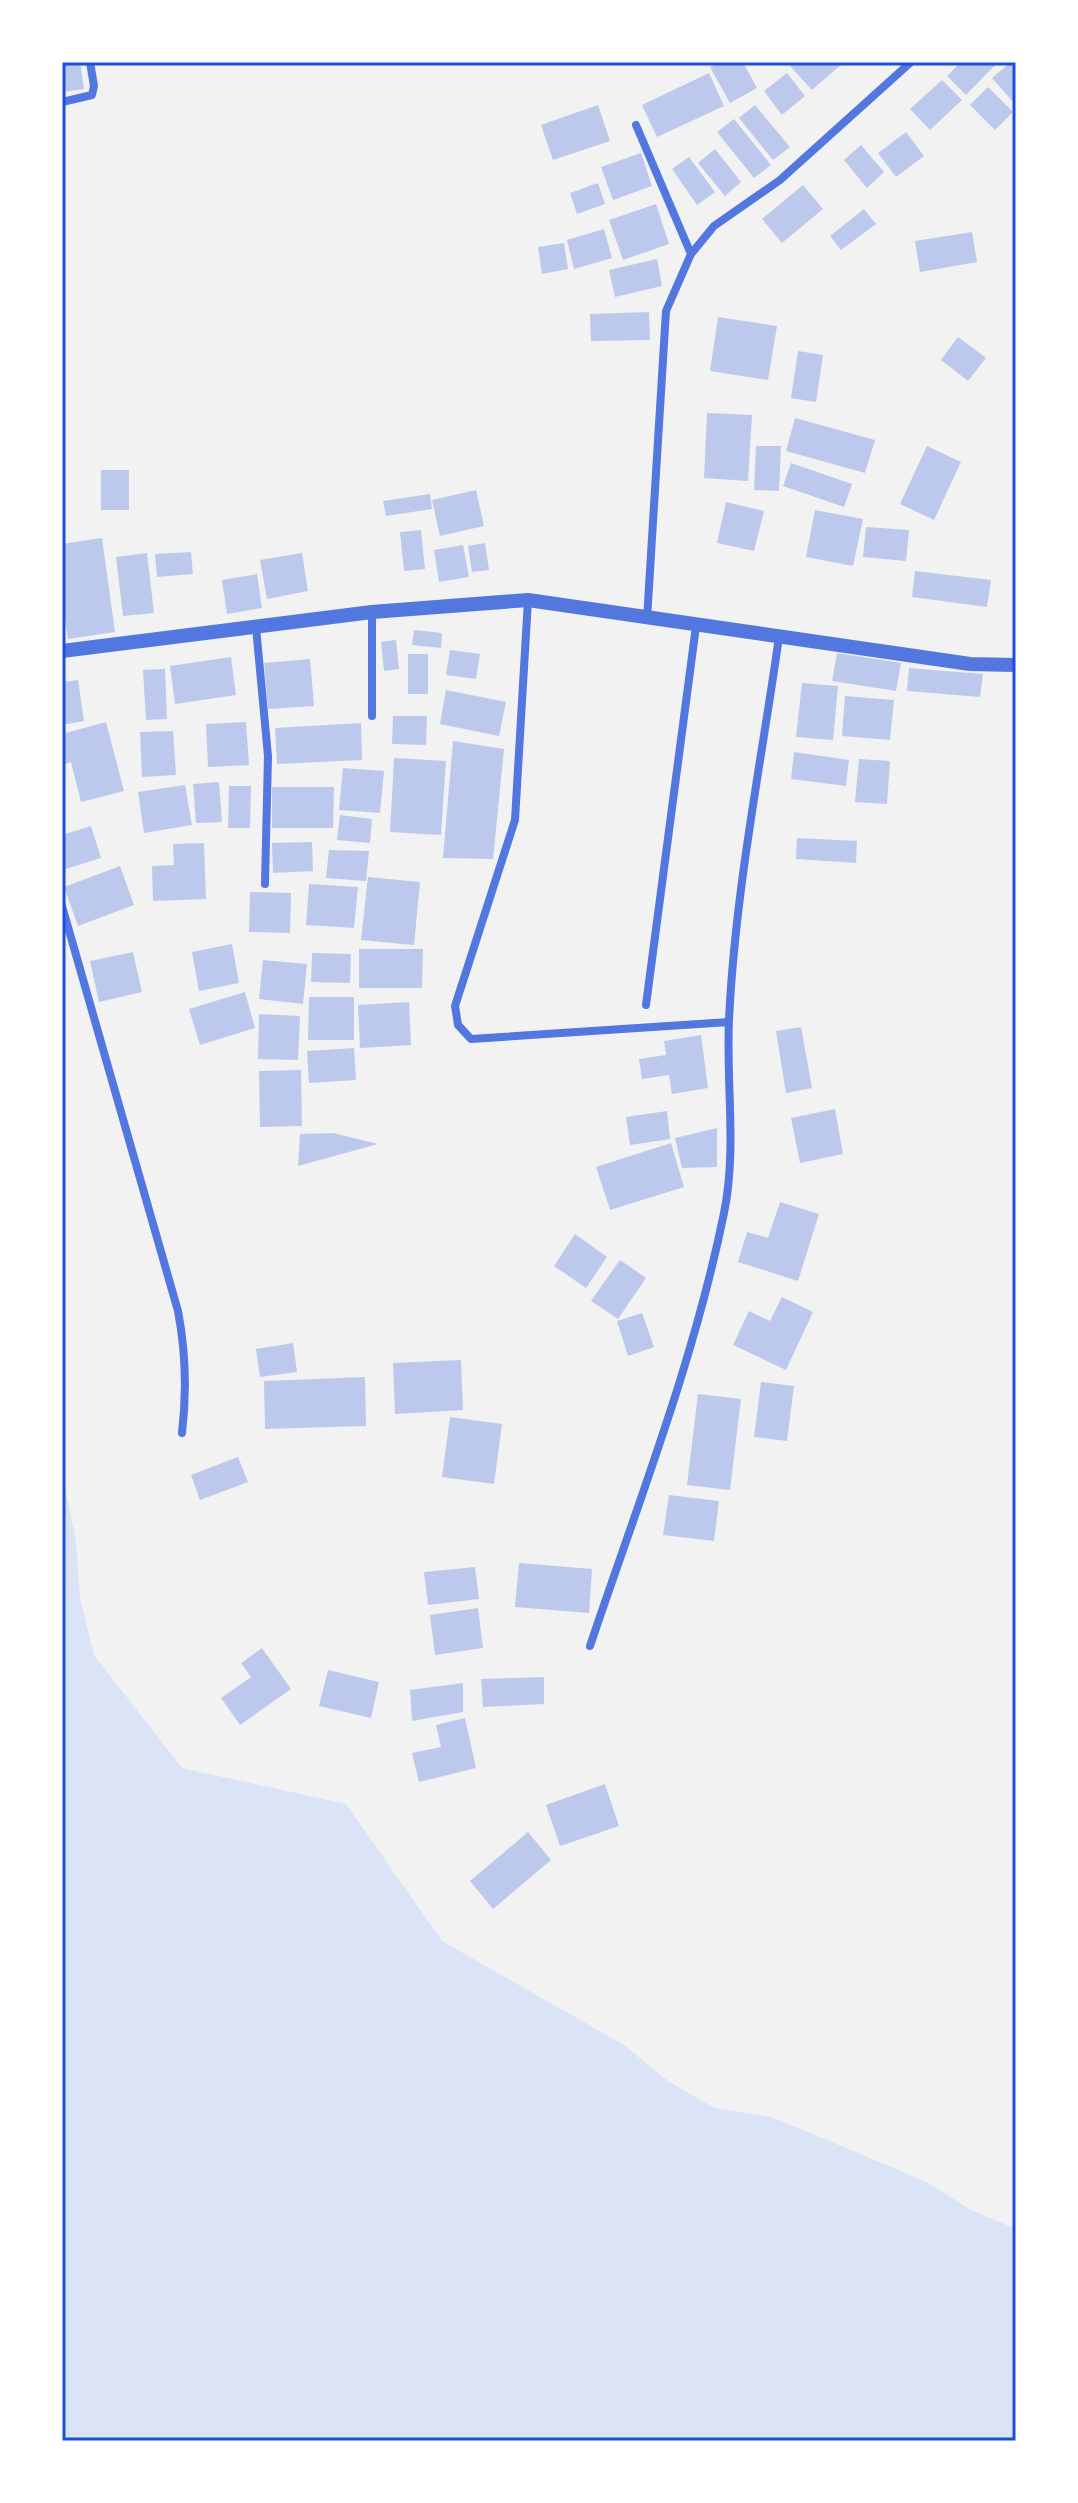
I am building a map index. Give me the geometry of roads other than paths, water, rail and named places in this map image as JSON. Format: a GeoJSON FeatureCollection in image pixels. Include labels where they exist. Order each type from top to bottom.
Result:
{"type":"FeatureCollection","features":[{"type":"Feature","properties":{"kind":"street"},"geometry":{"type":"LineString","coordinates":[[62,102],[92,95],[94,86],[90,62]]}},
{"type":"Feature","properties":{"kind":"street"},"geometry":{"type":"LineString","coordinates":[[647,620],[666,311],[691,254],[714,226],[780,180],[911,62]]}},
{"type":"Feature","properties":{"kind":"street"},"geometry":{"type":"LineString","coordinates":[[636,125],[691,254]]}},
{"type":"Feature","properties":{"kind":"street"},"geometry":{"type":"LineString","coordinates":[[528,600],[515,820],[455,1006],[458,1025],[471,1039],[729,1022]]}},
{"type":"Feature","properties":{"kind":"street"},"geometry":{"type":"LineString","coordinates":[[62,651],[372,612],[528,600],[647,620],[970,664],[1016,665]]}},
{"type":"Feature","properties":{"kind":"street"},"geometry":{"type":"LineString","coordinates":[[372,612],[372,716]]}},
{"type":"Feature","properties":{"kind":"street"},"geometry":{"type":"LineString","coordinates":[[646,1005],[696,626]]}},
{"type":"Feature","properties":{"kind":"street"},"geometry":{"type":"LineString","coordinates":[[256,627],[268,756],[265,884]]}},
{"type":"Feature","properties":{"kind":"street"},"geometry":{"type":"LineString","coordinates":[[590,1646],[694,1334],[725,1211],[731,1139],[729,1022],[735,946],[779,637]]}},
{"type":"Feature","properties":{"kind":"street"},"geometry":{"type":"LineString","coordinates":[[62,906],[178,1311],[185,1350],[187,1391],[182,1433]]}}]}
